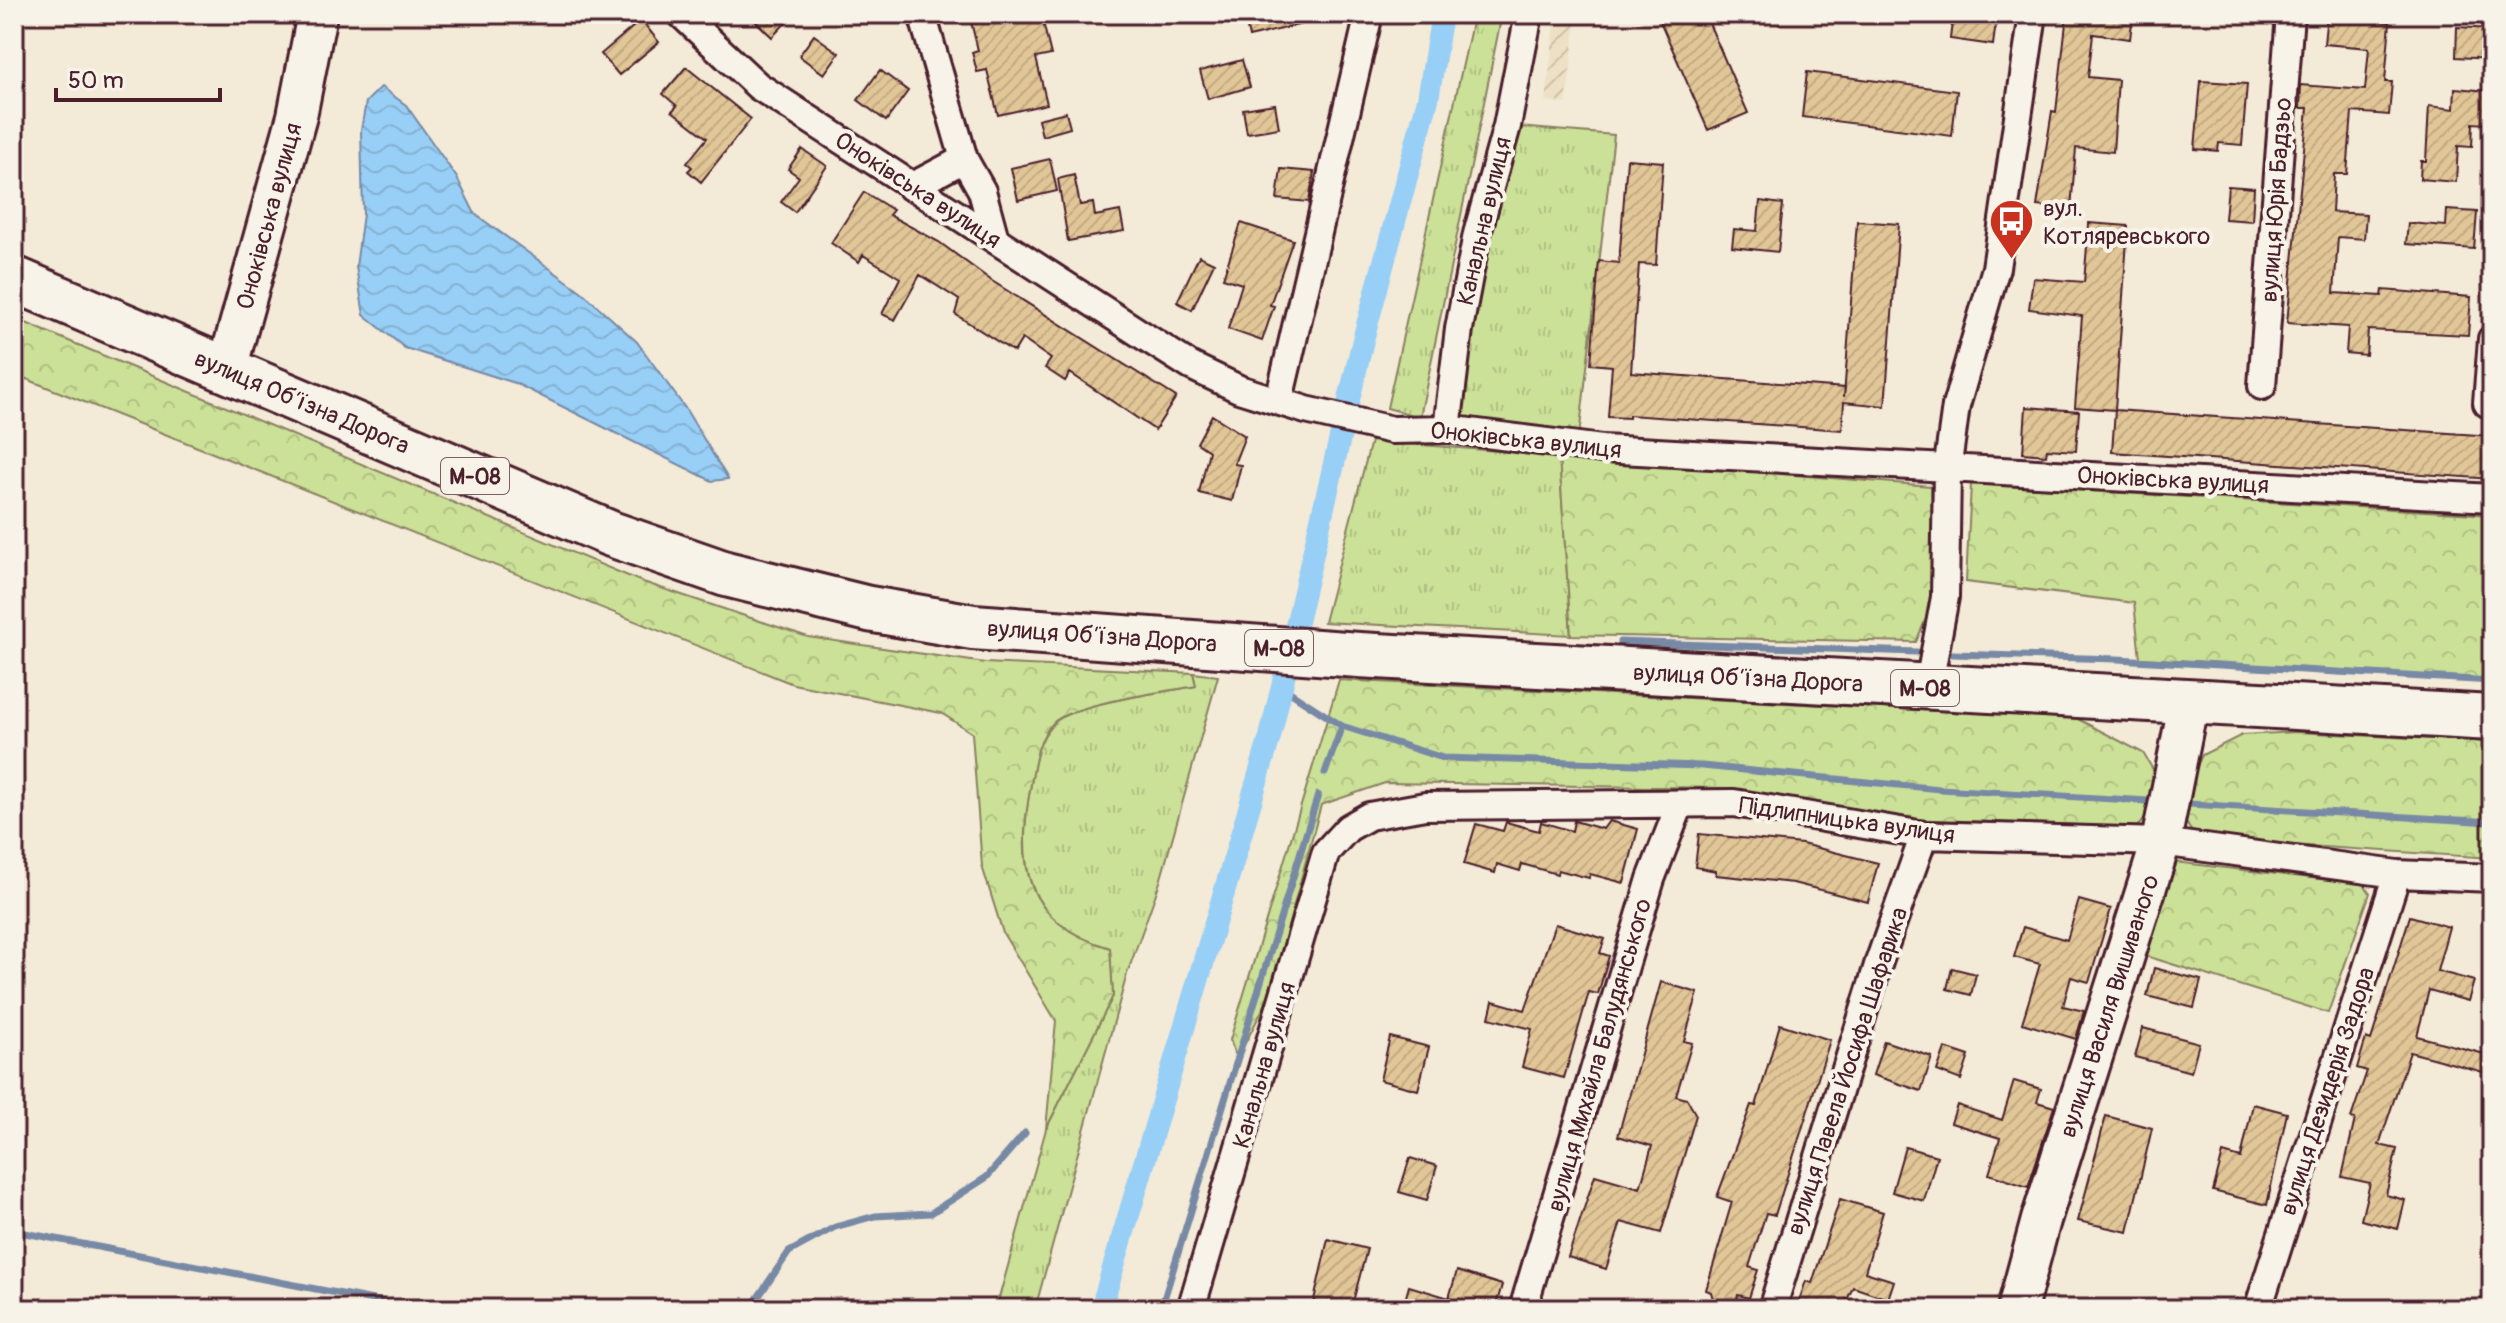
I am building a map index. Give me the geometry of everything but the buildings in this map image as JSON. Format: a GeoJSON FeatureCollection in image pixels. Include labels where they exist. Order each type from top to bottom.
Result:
{"type":"FeatureCollection","features":[{"type":"Feature","properties":{"kind":"highway","name":"вулиця Обʼїзна Дорога"},"geometry":{"type":"LineString","coordinates":[[14,279],[611,534],[779,589],[973,627],[1359,655],[2492,718]]}},
{"type":"Feature","properties":{"kind":"street","name":"Оноківська вулиця"},"geometry":{"type":"LineString","coordinates":[[227,369],[297,116],[317,14]]}},
{"type":"Feature","properties":{"kind":"street","name":"Оноківська вулиця"},"geometry":{"type":"LineString","coordinates":[[681,14],[758,86],[1191,366],[1239,389],[1306,410],[1392,430],[1447,429],[1602,449],[1947,471],[2492,498]]}},
{"type":"Feature","properties":{"kind":"street"},"geometry":{"type":"LineString","coordinates":[[922,14],[964,159],[982,191],[995,239]]}},
{"type":"Feature","properties":{"kind":"street"},"geometry":{"type":"LineString","coordinates":[[1279,400],[1369,14]]}},
{"type":"Feature","properties":{"kind":"street","name":"Канальна вулиця"},"geometry":{"type":"LineString","coordinates":[[1447,429],[1459,329],[1477,234],[1507,126],[1529,14]]}},
{"type":"Feature","properties":{"kind":"street"},"geometry":{"type":"LineString","coordinates":[[1928,689],[1945,597],[1947,471],[1956,406],[1996,268],[2033,14]]}},
{"type":"Feature","properties":{"kind":"street","name":"вулиця Юрія Бадзьо"},"geometry":{"type":"LineString","coordinates":[[2262,386],[2290,14]]}},
{"type":"Feature","properties":{"kind":"street"},"geometry":{"type":"LineString","coordinates":[[911,187],[964,159]]}},
{"type":"Feature","properties":{"kind":"street"},"geometry":{"type":"LineString","coordinates":[[2487,403],[2492,339]]}},
{"type":"Feature","properties":{"kind":"street","name":"вулиця Василя Вишиваного"},"geometry":{"type":"LineString","coordinates":[[2017,1309],[2041,1220],[2161,842],[2189,700]]}},
{"type":"Feature","properties":{"kind":"street","name":"Підлипницька вулиця"},"geometry":{"type":"LineString","coordinates":[[1348,828],[1369,816],[1425,806],[1734,803],[1924,835],[2161,842],[2397,874],[2492,878]]}},
{"type":"Feature","properties":{"kind":"street","name":"вулиця Михайла Балудянського"},"geometry":{"type":"LineString","coordinates":[[1523,1309],[1651,879],[1680,804]]}},
{"type":"Feature","properties":{"kind":"street","name":"Канальна вулиця"},"geometry":{"type":"LineString","coordinates":[[1191,1309],[1326,852],[1348,828]]}},
{"type":"Feature","properties":{"kind":"street","name":"вулиця Павела Йосифа Шафарика"},"geometry":{"type":"LineString","coordinates":[[1772,1309],[1879,962],[1924,835]]}},
{"type":"Feature","properties":{"kind":"street","name":"вулиця Дезидерія Задора"},"geometry":{"type":"LineString","coordinates":[[2258,1309],[2397,874]]}},
{"type":"Feature","properties":{"kind":"shaded area"},"geometry":{"type":"Polygon","coordinates":[[[1556,14],[1577,14],[1566,104],[1546,101],[1556,14]]]}},
{"type":"Feature","properties":{"kind":"green space"},"geometry":{"type":"Polygon","coordinates":[[[1474,14],[1502,14],[1420,417],[1387,408],[1474,14]]]}},
{"type":"Feature","properties":{"kind":"green space"},"geometry":{"type":"Polygon","coordinates":[[[1507,126],[1614,135],[1578,445],[1447,429],[1507,126]]]}},
{"type":"Feature","properties":{"kind":"green space"},"geometry":{"type":"Polygon","coordinates":[[[14,318],[640,581],[808,637],[985,663],[1193,673],[1196,686],[1100,704],[1065,715],[1048,729],[1038,751],[1026,813],[1026,864],[1032,886],[1042,906],[1058,923],[1081,937],[1110,948],[1113,996],[1046,1129],[1056,1021],[1003,933],[982,866],[972,733],[941,713],[793,684],[14,374],[14,318]]]}},
{"type":"Feature","properties":{"kind":"green space"},"geometry":{"type":"Polygon","coordinates":[[[1371,441],[1559,456],[1571,635],[1324,622],[1371,441]]]}},
{"type":"Feature","properties":{"kind":"green space"},"geometry":{"type":"Polygon","coordinates":[[[1559,456],[1931,486],[1934,600],[1916,642],[1571,635],[1559,456]]]}},
{"type":"Feature","properties":{"kind":"green space"},"geometry":{"type":"Polygon","coordinates":[[[1971,484],[2492,515],[2492,680],[2140,658],[2134,603],[1966,582],[1971,484]]]}},
{"type":"Feature","properties":{"kind":"green space"},"geometry":{"type":"Polygon","coordinates":[[[1193,673],[1218,676],[1160,882],[1127,974],[1035,1309],[996,1309],[1046,1129],[1113,996],[1110,948],[1081,937],[1059,923],[1043,906],[1032,886],[1026,864],[1025,839],[1038,751],[1048,730],[1065,716],[1100,704],[1196,686],[1193,673]]]}},
{"type":"Feature","properties":{"kind":"green space"},"geometry":{"type":"Polygon","coordinates":[[[1339,680],[2076,718],[2143,753],[2158,778],[2158,809],[2136,827],[1903,819],[1723,788],[1385,783],[1321,805],[1269,997],[1237,1059],[1230,1040],[1339,680]]]}},
{"type":"Feature","properties":{"kind":"green space"},"geometry":{"type":"Polygon","coordinates":[[[2296,732],[2492,742],[2492,858],[2199,839],[2184,819],[2183,809],[2187,788],[2202,755],[2242,735],[2296,732]]]}},
{"type":"Feature","properties":{"kind":"green space"},"geometry":{"type":"Polygon","coordinates":[[[2174,862],[2364,884],[2370,893],[2328,1013],[2143,955],[2174,862]]]}},
{"type":"Feature","properties":{"kind":"water"},"geometry":{"type":"Polygon","coordinates":[[[381,87],[406,105],[457,178],[475,214],[582,292],[637,342],[685,408],[728,479],[712,481],[515,383],[405,348],[364,315],[356,267],[363,214],[361,130],[366,102],[381,87]]]}},
{"type":"Feature","properties":{"kind":"waterway"},"geometry":{"type":"LineString","coordinates":[[1101,1309],[1270,737],[1363,340],[1428,99],[1442,14]]}},
{"type":"Feature","properties":{"kind":"waterway"},"geometry":{"type":"LineString","coordinates":[[1620,642],[1917,652]]}},
{"type":"Feature","properties":{"kind":"waterway"},"geometry":{"type":"LineString","coordinates":[[1953,654],[2117,659],[2492,681]]}},
{"type":"Feature","properties":{"kind":"waterway"},"geometry":{"type":"LineString","coordinates":[[1282,687],[1342,726],[1443,758],[1702,766],[1940,789],[2149,801]]}},
{"type":"Feature","properties":{"kind":"waterway"},"geometry":{"type":"LineString","coordinates":[[1325,773],[1342,726]]}},
{"type":"Feature","properties":{"kind":"waterway"},"geometry":{"type":"LineString","coordinates":[[1161,1309],[1318,795]]}},
{"type":"Feature","properties":{"kind":"waterway"},"geometry":{"type":"LineString","coordinates":[[2189,804],[2492,822]]}},
{"type":"Feature","properties":{"kind":"waterway"},"geometry":{"type":"LineString","coordinates":[[750,1309],[789,1252],[835,1227],[875,1216],[931,1213],[987,1177],[1025,1133]]}},
{"type":"Feature","properties":{"kind":"waterway"},"geometry":{"type":"LineString","coordinates":[[14,1236],[25,1233],[420,1309]]}},
{"type":"Feature","properties":{"kind":"place","name":"вул. Котляревського"},"geometry":{"type":"Point","coordinates":[2012,261]}}]}
